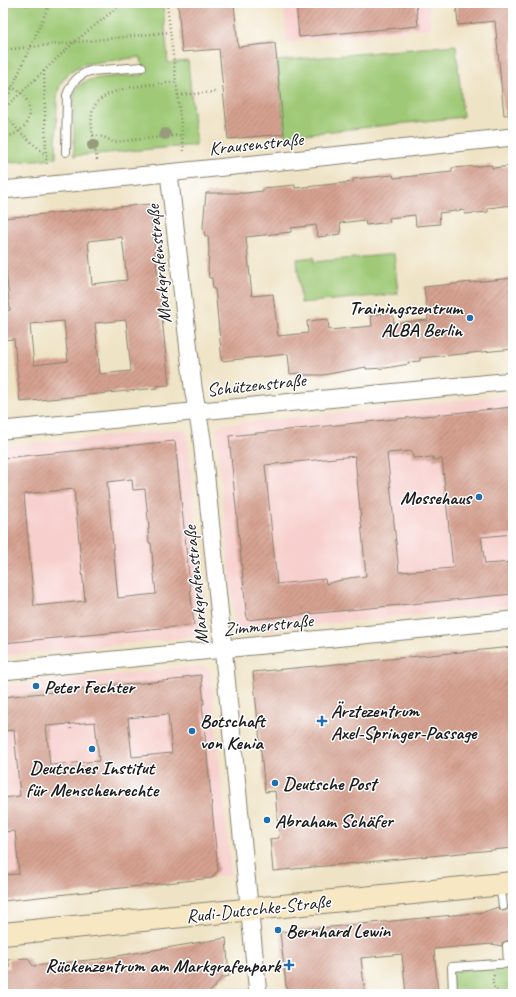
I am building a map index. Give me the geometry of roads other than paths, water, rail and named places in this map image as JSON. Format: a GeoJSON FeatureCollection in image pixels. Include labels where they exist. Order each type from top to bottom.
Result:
{"type":"FeatureCollection","features":[{"type":"Feature","properties":{"kind":"main road","name":"Rudi-Dutschke-Straße"},"geometry":{"type":"LineString","coordinates":[[3,934],[506,883]]}},
{"type":"Feature","properties":{"kind":"street","name":"Krausenstraße"},"geometry":{"type":"LineString","coordinates":[[3,190],[513,137]]}},
{"type":"Feature","properties":{"kind":"street","name":"Markgrafenstraße"},"geometry":{"type":"LineString","coordinates":[[169,173],[192,387],[202,439],[258,994]]}},
{"type":"Feature","properties":{"kind":"street","name":"Schützenstraße"},"geometry":{"type":"LineString","coordinates":[[3,430],[513,380]]}},
{"type":"Feature","properties":{"kind":"street","name":"Zimmerstraße"},"geometry":{"type":"LineString","coordinates":[[3,671],[513,620]]}},
{"type":"Feature","properties":{"kind":"lane"},"geometry":{"type":"LineString","coordinates":[[66,152],[67,95],[75,80],[85,72],[90,71],[142,67]]}},
{"type":"Feature","properties":{"kind":"lane"},"geometry":{"type":"LineString","coordinates":[[502,906],[506,883]]}},
{"type":"Feature","properties":{"kind":"lane"},"geometry":{"type":"LineString","coordinates":[[453,994],[452,967],[511,963],[507,946]]}},
{"type":"Feature","properties":{"kind":"place","name":"Trainingszentrum ALBA Berlin"},"geometry":{"type":"Point","coordinates":[470,318]}},
{"type":"Feature","properties":{"kind":"place","name":"Mossehaus"},"geometry":{"type":"Point","coordinates":[479,497]}},
{"type":"Feature","properties":{"kind":"place","name":"Peter Fechter"},"geometry":{"type":"Point","coordinates":[36,686]}},
{"type":"Feature","properties":{"kind":"place","name":"Ärztezentrum Axel-Springer-Passage"},"geometry":{"type":"Point","coordinates":[322,721]}},
{"type":"Feature","properties":{"kind":"place","name":"Botschaft von Kenia"},"geometry":{"type":"Point","coordinates":[192,731]}},
{"type":"Feature","properties":{"kind":"place","name":"Deutsches Institut für Menschenrechte"},"geometry":{"type":"Point","coordinates":[92,749]}},
{"type":"Feature","properties":{"kind":"place","name":"Deutsche Post"},"geometry":{"type":"Point","coordinates":[275,783]}},
{"type":"Feature","properties":{"kind":"place","name":"Abraham Schäfer"},"geometry":{"type":"Point","coordinates":[267,820]}},
{"type":"Feature","properties":{"kind":"place","name":"Bernhard Lewin"},"geometry":{"type":"Point","coordinates":[278,930]}},
{"type":"Feature","properties":{"kind":"place","name":"Rückenzentrum am Markgrafenpark"},"geometry":{"type":"Point","coordinates":[289,965]}}]}
